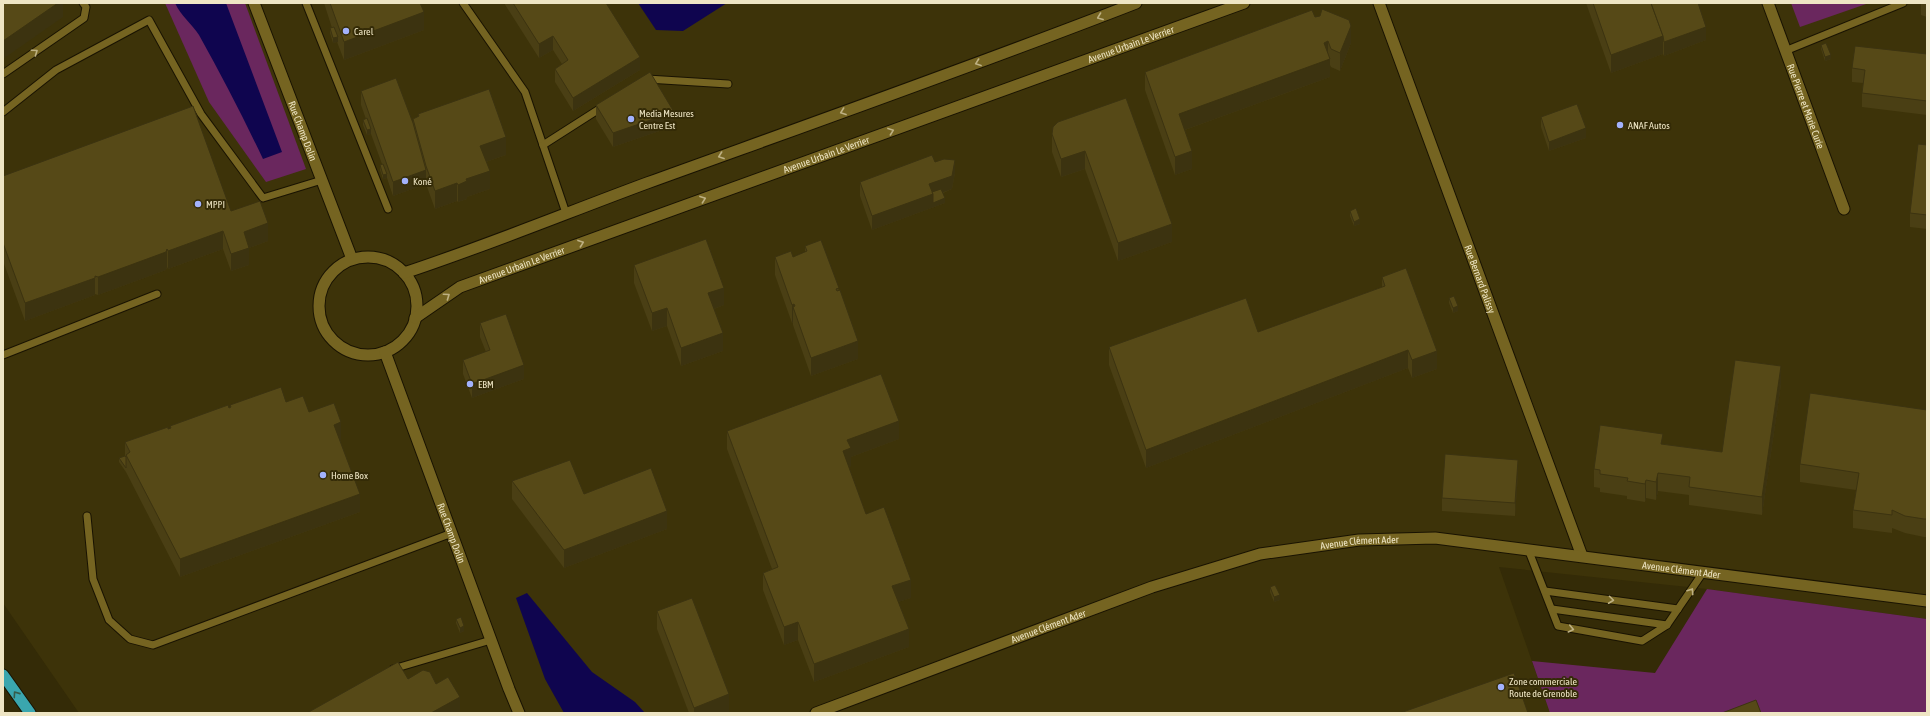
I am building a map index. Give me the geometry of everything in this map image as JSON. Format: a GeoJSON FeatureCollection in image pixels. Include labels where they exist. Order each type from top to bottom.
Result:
{"type":"FeatureCollection","features":[{"type":"Feature","properties":{"kind":"highway"},"geometry":{"type":"LineString","coordinates":[[3,675],[30,713]]}},
{"type":"Feature","properties":{"kind":"street","name":"Rue Champ Dolin"},"geometry":{"type":"LineString","coordinates":[[254,3],[352,259]]}},
{"type":"Feature","properties":{"kind":"street"},"geometry":{"type":"LineString","coordinates":[[404,273],[450,258],[566,213],[1034,42],[1136,3]]}},
{"type":"Feature","properties":{"kind":"street","name":"Avenue Urbain Le Verrier"},"geometry":{"type":"LineString","coordinates":[[416,318],[460,287],[1244,3]]}},
{"type":"Feature","properties":{"kind":"street","name":"Rue Bernard Palissy"},"geometry":{"type":"LineString","coordinates":[[1379,3],[1582,556]]}},
{"type":"Feature","properties":{"kind":"street","name":"Rue Pierre et Marie Curie"},"geometry":{"type":"LineString","coordinates":[[1768,3],[1844,209]]}},
{"type":"Feature","properties":{"kind":"street"},"geometry":{"type":"LineString","coordinates":[[368,257],[380,259],[392,263],[404,273],[413,287],[417,302],[416,318],[409,333],[399,344],[386,352],[370,356],[354,354],[340,347],[328,336],[321,322],[319,306],[322,290],[329,276],[341,265],[352,259],[368,257]]}},
{"type":"Feature","properties":{"kind":"street","name":"Rue Champ Dolin"},"geometry":{"type":"LineString","coordinates":[[386,352],[509,689],[520,713]]}},
{"type":"Feature","properties":{"kind":"street","name":"Avenue Clément Ader"},"geometry":{"type":"LineString","coordinates":[[816,713],[1152,587],[1260,554],[1359,540],[1435,538],[1704,571],[1927,601]]}},
{"type":"Feature","properties":{"kind":"lane"},"geometry":{"type":"LineString","coordinates":[[3,74],[84,18],[86,7],[83,3]]}},
{"type":"Feature","properties":{"kind":"lane"},"geometry":{"type":"LineString","coordinates":[[306,3],[388,209]]}},
{"type":"Feature","properties":{"kind":"lane"},"geometry":{"type":"LineString","coordinates":[[463,3],[525,92],[566,213]]}},
{"type":"Feature","properties":{"kind":"lane"},"geometry":{"type":"LineString","coordinates":[[1785,51],[1903,3]]}},
{"type":"Feature","properties":{"kind":"lane"},"geometry":{"type":"LineString","coordinates":[[3,112],[56,70],[148,20],[201,114],[263,198],[322,180]]}},
{"type":"Feature","properties":{"kind":"lane"},"geometry":{"type":"LineString","coordinates":[[641,83],[648,79],[728,84]]}},
{"type":"Feature","properties":{"kind":"lane"},"geometry":{"type":"LineString","coordinates":[[543,145],[608,103]]}},
{"type":"Feature","properties":{"kind":"lane"},"geometry":{"type":"LineString","coordinates":[[3,355],[157,294]]}},
{"type":"Feature","properties":{"kind":"lane"},"geometry":{"type":"LineString","coordinates":[[87,516],[93,579],[109,620],[130,639],[153,645],[452,533]]}},
{"type":"Feature","properties":{"kind":"lane"},"geometry":{"type":"LineString","coordinates":[[1528,549],[1558,626],[1642,641],[1667,624],[1704,571]]}},
{"type":"Feature","properties":{"kind":"lane"},"geometry":{"type":"LineString","coordinates":[[1545,591],[1678,609]]}},
{"type":"Feature","properties":{"kind":"lane"},"geometry":{"type":"LineString","coordinates":[[1552,609],[1667,624]]}},
{"type":"Feature","properties":{"kind":"lane"},"geometry":{"type":"LineString","coordinates":[[387,671],[491,640]]}},
{"type":"Feature","properties":{"kind":"shaded area"},"geometry":{"type":"Polygon","coordinates":[[[3,3],[1927,3],[1927,619],[1707,589],[1499,567],[1550,713],[79,713],[3,603],[3,3]]]}},
{"type":"Feature","properties":{"kind":"shaded area"},"geometry":{"type":"Polygon","coordinates":[[[165,3],[245,3],[306,169],[266,182],[209,102],[165,3]]]}},
{"type":"Feature","properties":{"kind":"shaded area"},"geometry":{"type":"Polygon","coordinates":[[[175,3],[226,3],[282,152],[263,159],[199,35],[180,12],[175,3]]]}},
{"type":"Feature","properties":{"kind":"shaded area"},"geometry":{"type":"Polygon","coordinates":[[[638,3],[727,3],[683,31],[656,30],[638,3]]]}},
{"type":"Feature","properties":{"kind":"shaded area"},"geometry":{"type":"Polygon","coordinates":[[[1791,3],[1869,3],[1800,27],[1791,3]]]}},
{"type":"Feature","properties":{"kind":"shaded area"},"geometry":{"type":"Polygon","coordinates":[[[1707,589],[1927,619],[1927,713],[1550,713],[1532,661],[1655,673],[1707,589]]]}},
{"type":"Feature","properties":{"kind":"shaded area"},"geometry":{"type":"Polygon","coordinates":[[[527,593],[592,672],[635,702],[645,713],[564,713],[545,679],[516,598],[527,593]]]}},
{"type":"Feature","properties":{"kind":"building"},"geometry":{"type":"Polygon","coordinates":[[[3,3],[58,3],[3,41],[3,3]]]}},
{"type":"Feature","properties":{"kind":"building"},"geometry":{"type":"Polygon","coordinates":[[[330,3],[420,3],[424,12],[344,42],[330,3]]]}},
{"type":"Feature","properties":{"kind":"building"},"geometry":{"type":"Polygon","coordinates":[[[513,3],[606,3],[640,57],[573,98],[555,69],[568,60],[553,36],[539,44],[513,3]]]}},
{"type":"Feature","properties":{"kind":"building"},"geometry":{"type":"Polygon","coordinates":[[[1593,3],[1651,3],[1663,36],[1611,55],[1593,3]]]}},
{"type":"Feature","properties":{"kind":"building"},"geometry":{"type":"Polygon","coordinates":[[[1651,3],[1698,3],[1706,27],[1664,42],[1651,3]]]}},
{"type":"Feature","properties":{"kind":"building"},"geometry":{"type":"Polygon","coordinates":[[[1322,9],[1349,20],[1351,26],[1340,53],[1331,49],[1328,41],[1324,43],[1330,59],[1179,114],[1192,151],[1175,157],[1145,72],[1312,10],[1315,17],[1320,16],[1322,9]]]}},
{"type":"Feature","properties":{"kind":"building"},"geometry":{"type":"Polygon","coordinates":[[[334,27],[338,37],[333,38],[330,28],[334,27]]]}},
{"type":"Feature","properties":{"kind":"building"},"geometry":{"type":"Polygon","coordinates":[[[1826,43],[1831,55],[1825,57],[1821,45],[1826,43]]]}},
{"type":"Feature","properties":{"kind":"building"},"geometry":{"type":"Polygon","coordinates":[[[1855,46],[1927,54],[1927,101],[1862,93],[1865,70],[1852,68],[1855,46]]]}},
{"type":"Feature","properties":{"kind":"building"},"geometry":{"type":"Polygon","coordinates":[[[650,72],[674,112],[613,133],[596,105],[650,72]]]}},
{"type":"Feature","properties":{"kind":"building"},"geometry":{"type":"Polygon","coordinates":[[[396,78],[413,123],[426,170],[393,182],[361,91],[396,78]]]}},
{"type":"Feature","properties":{"kind":"building"},"geometry":{"type":"Polygon","coordinates":[[[489,89],[506,137],[480,146],[490,171],[466,179],[467,181],[458,185],[457,183],[435,191],[426,166],[413,119],[419,116],[418,114],[489,89]]]}},
{"type":"Feature","properties":{"kind":"building"},"geometry":{"type":"Polygon","coordinates":[[[1126,98],[1172,224],[1118,243],[1085,151],[1061,159],[1052,134],[1053,127],[1058,122],[1126,98]]]}},
{"type":"Feature","properties":{"kind":"building"},"geometry":{"type":"Polygon","coordinates":[[[1577,104],[1586,128],[1549,142],[1541,117],[1577,104]]]}},
{"type":"Feature","properties":{"kind":"building"},"geometry":{"type":"Polygon","coordinates":[[[193,106],[231,211],[260,201],[268,223],[244,232],[249,248],[231,254],[223,231],[168,251],[167,249],[166,252],[98,277],[95,276],[95,278],[25,303],[3,243],[3,176],[193,106]]]}},
{"type":"Feature","properties":{"kind":"building"},"geometry":{"type":"Polygon","coordinates":[[[367,118],[371,129],[367,130],[363,120],[367,118]]]}},
{"type":"Feature","properties":{"kind":"building"},"geometry":{"type":"Polygon","coordinates":[[[1918,144],[1927,145],[1927,215],[1910,213],[1918,144]]]}},
{"type":"Feature","properties":{"kind":"building"},"geometry":{"type":"Polygon","coordinates":[[[932,155],[935,162],[944,159],[955,160],[952,176],[929,184],[933,194],[872,216],[860,182],[932,155]]]}},
{"type":"Feature","properties":{"kind":"building"},"geometry":{"type":"Polygon","coordinates":[[[383,164],[387,174],[383,175],[380,165],[383,164]]]}},
{"type":"Feature","properties":{"kind":"building"},"geometry":{"type":"Polygon","coordinates":[[[941,189],[945,198],[933,203],[932,192],[941,189]]]}},
{"type":"Feature","properties":{"kind":"building"},"geometry":{"type":"Polygon","coordinates":[[[1356,208],[1360,219],[1354,222],[1350,211],[1356,208]]]}},
{"type":"Feature","properties":{"kind":"building"},"geometry":{"type":"Polygon","coordinates":[[[706,239],[724,288],[708,293],[723,333],[681,348],[667,308],[652,313],[634,265],[706,239]]]}},
{"type":"Feature","properties":{"kind":"building"},"geometry":{"type":"Polygon","coordinates":[[[821,240],[839,288],[836,289],[837,291],[840,290],[858,341],[811,358],[793,307],[795,306],[794,304],[792,305],[775,257],[791,251],[793,257],[807,251],[805,246],[821,240]]]}},
{"type":"Feature","properties":{"kind":"building"},"geometry":{"type":"Polygon","coordinates":[[[1406,268],[1437,351],[1412,360],[1408,350],[1146,450],[1109,347],[1246,298],[1258,332],[1385,286],[1382,277],[1406,268]]]}},
{"type":"Feature","properties":{"kind":"building"},"geometry":{"type":"Polygon","coordinates":[[[1454,296],[1458,306],[1453,308],[1449,298],[1454,296]]]}},
{"type":"Feature","properties":{"kind":"building"},"geometry":{"type":"Polygon","coordinates":[[[506,314],[524,365],[472,384],[463,360],[490,350],[480,323],[506,314]]]}},
{"type":"Feature","properties":{"kind":"building"},"geometry":{"type":"Polygon","coordinates":[[[1735,360],[1781,366],[1762,497],[1689,487],[1690,477],[1658,473],[1656,482],[1646,480],[1645,484],[1627,481],[1628,478],[1600,474],[1600,470],[1594,469],[1600,425],[1663,434],[1661,444],[1722,452],[1735,360]]]}},
{"type":"Feature","properties":{"kind":"building"},"geometry":{"type":"Polygon","coordinates":[[[881,374],[899,421],[847,440],[851,448],[843,451],[866,514],[884,507],[911,580],[892,586],[909,629],[814,664],[798,622],[784,627],[763,573],[778,567],[727,431],[881,374]]]}},
{"type":"Feature","properties":{"kind":"building"},"geometry":{"type":"Polygon","coordinates":[[[281,387],[286,402],[303,396],[309,412],[334,403],[341,422],[334,425],[360,494],[180,559],[126,455],[130,452],[125,442],[168,427],[168,429],[171,428],[170,426],[228,405],[229,408],[231,407],[230,405],[281,387]]]}},
{"type":"Feature","properties":{"kind":"building"},"geometry":{"type":"Polygon","coordinates":[[[1810,393],[1927,410],[1927,519],[1905,516],[1892,510],[1892,515],[1853,510],[1859,473],[1800,464],[1810,393]]]}},
{"type":"Feature","properties":{"kind":"building"},"geometry":{"type":"Polygon","coordinates":[[[1445,454],[1518,460],[1515,503],[1442,498],[1445,454]]]}},
{"type":"Feature","properties":{"kind":"building"},"geometry":{"type":"Polygon","coordinates":[[[126,457],[126,468],[119,458],[126,457]]]}},
{"type":"Feature","properties":{"kind":"building"},"geometry":{"type":"Polygon","coordinates":[[[570,460],[584,494],[651,468],[667,511],[564,550],[512,481],[570,460]]]}},
{"type":"Feature","properties":{"kind":"building"},"geometry":{"type":"Polygon","coordinates":[[[1275,585],[1280,595],[1274,597],[1270,587],[1275,585]]]}},
{"type":"Feature","properties":{"kind":"building"},"geometry":{"type":"Polygon","coordinates":[[[692,598],[729,694],[694,708],[657,611],[692,598]]]}},
{"type":"Feature","properties":{"kind":"building"},"geometry":{"type":"Polygon","coordinates":[[[461,617],[464,626],[460,628],[456,619],[461,617]]]}},
{"type":"Feature","properties":{"kind":"building"},"geometry":{"type":"Polygon","coordinates":[[[398,662],[408,679],[423,670],[430,672],[436,684],[448,677],[460,697],[431,713],[307,713],[398,662]]]}},
{"type":"Feature","properties":{"kind":"building","name":"Zone commerciale Route de Grenoble"},"geometry":{"type":"Polygon","coordinates":[[[1514,673],[1528,713],[1400,713],[1514,673]]]}},
{"type":"Feature","properties":{"kind":"building"},"geometry":{"type":"Polygon","coordinates":[[[1756,700],[1761,713],[1722,713],[1756,700]]]}},
{"type":"Feature","properties":{"kind":"place","name":"Carel"},"geometry":{"type":"Point","coordinates":[346,31]}},
{"type":"Feature","properties":{"kind":"place","name":"Media Mesures Centre Est"},"geometry":{"type":"Point","coordinates":[631,119]}},
{"type":"Feature","properties":{"kind":"place","name":"ANAF Autos"},"geometry":{"type":"Point","coordinates":[1620,125]}},
{"type":"Feature","properties":{"kind":"place","name":"Koné"},"geometry":{"type":"Point","coordinates":[405,181]}},
{"type":"Feature","properties":{"kind":"place","name":"MPPI"},"geometry":{"type":"Point","coordinates":[198,204]}},
{"type":"Feature","properties":{"kind":"place","name":"EBM"},"geometry":{"type":"Point","coordinates":[470,384]}},
{"type":"Feature","properties":{"kind":"place","name":"Home Box"},"geometry":{"type":"Point","coordinates":[323,475]}},
{"type":"Feature","properties":{"kind":"place","name":"Zone commerciale Route de Grenoble"},"geometry":{"type":"Point","coordinates":[1501,687]}}]}
